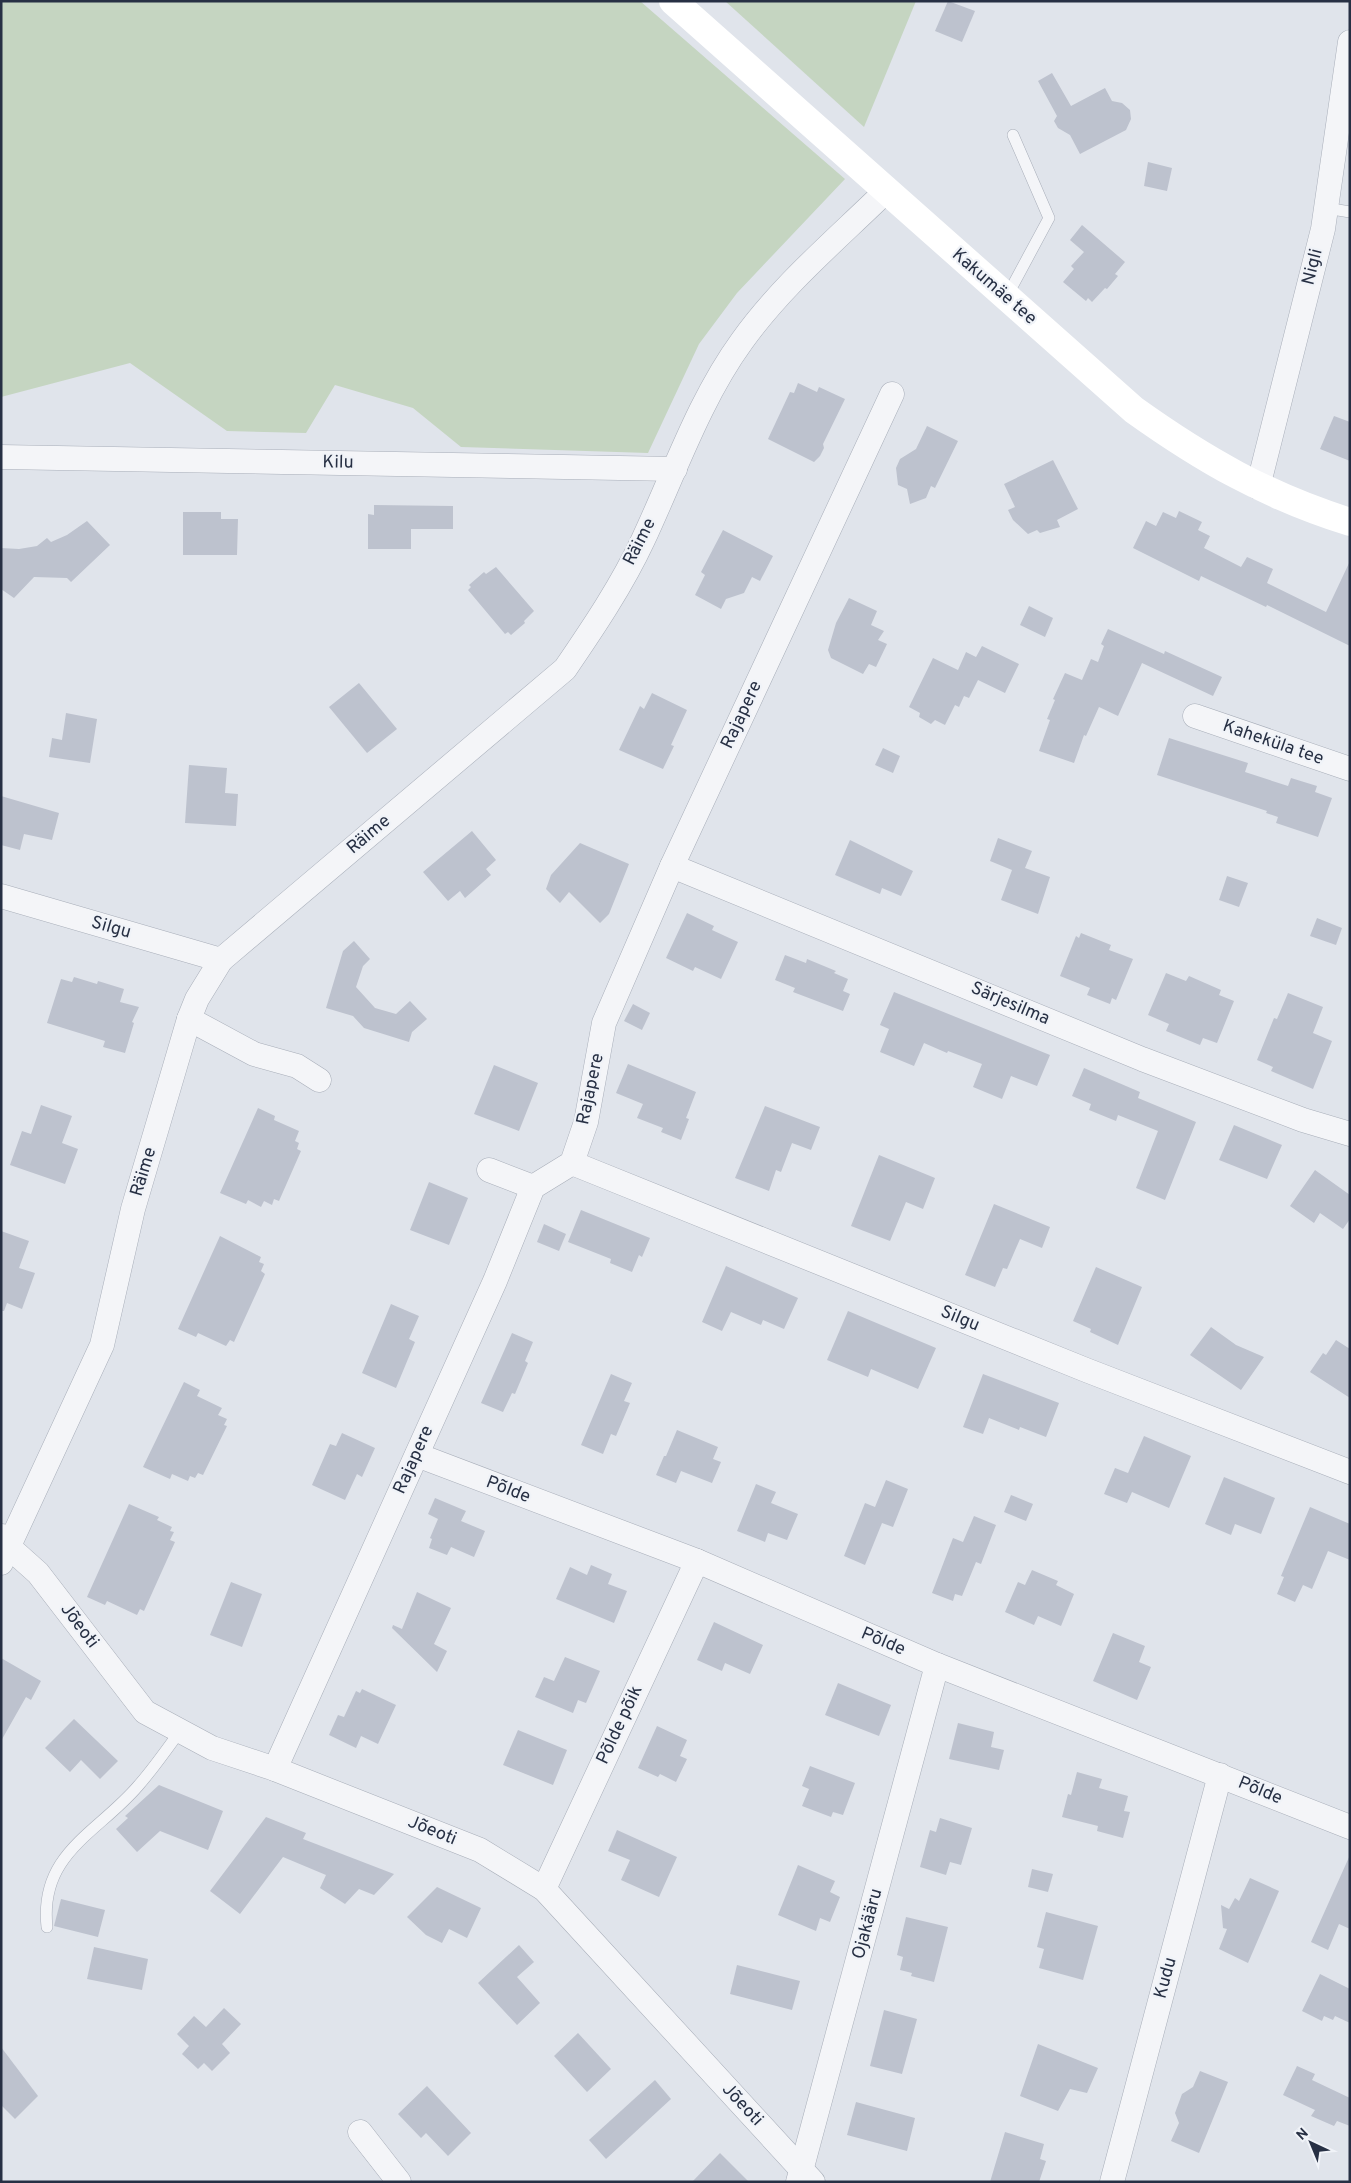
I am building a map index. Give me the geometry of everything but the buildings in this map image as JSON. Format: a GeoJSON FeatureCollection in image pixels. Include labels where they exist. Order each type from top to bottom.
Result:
{"type":"FeatureCollection","features":[{"type":"Feature","properties":{"kind":"street","name":"Kakumäe tee"},"geometry":{"type":"LineString","coordinates":[[673,1],[886,192],[1134,410],[1190,449],[1258,487],[1350,522]]}},
{"type":"Feature","properties":{"kind":"street","name":"Nigli"},"geometry":{"type":"LineString","coordinates":[[1258,487],[1323,229],[1350,42]]}},
{"type":"Feature","properties":{"kind":"street","name":"Räime"},"geometry":{"type":"LineString","coordinates":[[4,1549],[102,1345],[133,1209],[189,1019],[197,999],[221,960],[565,669],[597,621],[642,542],[716,382],[741,342],[769,306],[886,192]]}},
{"type":"Feature","properties":{"kind":"street","name":"Rajapere"},"geometry":{"type":"LineString","coordinates":[[572,1162],[586,1122],[604,1023],[672,866],[892,394]]}},
{"type":"Feature","properties":{"kind":"street","name":"Kilu"},"geometry":{"type":"LineString","coordinates":[[1,457],[674,470]]}},
{"type":"Feature","properties":{"kind":"street","name":"Kaheküla tee"},"geometry":{"type":"LineString","coordinates":[[1196,716],[1350,769]]}},
{"type":"Feature","properties":{"kind":"street","name":"Särjesilma"},"geometry":{"type":"LineString","coordinates":[[672,866],[1142,1059],[1303,1120],[1350,1134]]}},
{"type":"Feature","properties":{"kind":"street","name":"Silgu"},"geometry":{"type":"LineString","coordinates":[[1,896],[221,960]]}},
{"type":"Feature","properties":{"kind":"street"},"geometry":{"type":"LineString","coordinates":[[189,1019],[254,1054],[297,1066],[319,1080]]}},
{"type":"Feature","properties":{"kind":"street","name":"Silgu"},"geometry":{"type":"LineString","coordinates":[[572,1162],[1086,1370],[1350,1472]]}},
{"type":"Feature","properties":{"kind":"street"},"geometry":{"type":"LineString","coordinates":[[489,1170],[533,1187],[572,1162]]}},
{"type":"Feature","properties":{"kind":"street","name":"Rajapere"},"geometry":{"type":"LineString","coordinates":[[276,1769],[495,1281],[533,1187]]}},
{"type":"Feature","properties":{"kind":"street","name":"Põlde"},"geometry":{"type":"LineString","coordinates":[[417,1455],[696,1561],[937,1666],[1350,1827]]}},
{"type":"Feature","properties":{"kind":"street","name":"Jõeoti"},"geometry":{"type":"LineString","coordinates":[[4,1549],[38,1573],[145,1712],[212,1748],[276,1769],[480,1850],[544,1889],[804,2178]]}},
{"type":"Feature","properties":{"kind":"street","name":"Põlde põik"},"geometry":{"type":"LineString","coordinates":[[544,1889],[696,1561]]}},
{"type":"Feature","properties":{"kind":"street","name":"Ojakääru"},"geometry":{"type":"LineString","coordinates":[[804,2178],[937,1666]]}},
{"type":"Feature","properties":{"kind":"street","name":"Kudu"},"geometry":{"type":"LineString","coordinates":[[1112,2182],[1220,1775]]}},
{"type":"Feature","properties":{"kind":"street"},"geometry":{"type":"LineString","coordinates":[[360,2132],[399,2182]]}},
{"type":"Feature","properties":{"kind":"lane"},"geometry":{"type":"LineString","coordinates":[[1006,298],[1049,218],[1013,135]]}},
{"type":"Feature","properties":{"kind":"lane"},"geometry":{"type":"LineString","coordinates":[[1326,208],[1350,212]]}},
{"type":"Feature","properties":{"kind":"lane"},"geometry":{"type":"LineString","coordinates":[[47,1928],[45,1909],[51,1884],[70,1850],[138,1787],[180,1731]]}},
{"type":"Feature","properties":{"kind":"green space"},"geometry":{"type":"Polygon","coordinates":[[[1,1],[640,1],[845,179],[737,293],[699,344],[648,453],[461,447],[413,408],[335,385],[306,433],[227,431],[130,363],[1,397],[1,1]]]}},
{"type":"Feature","properties":{"kind":"green space"},"geometry":{"type":"Polygon","coordinates":[[[725,1],[916,1],[864,127],[725,1]]]}}]}
